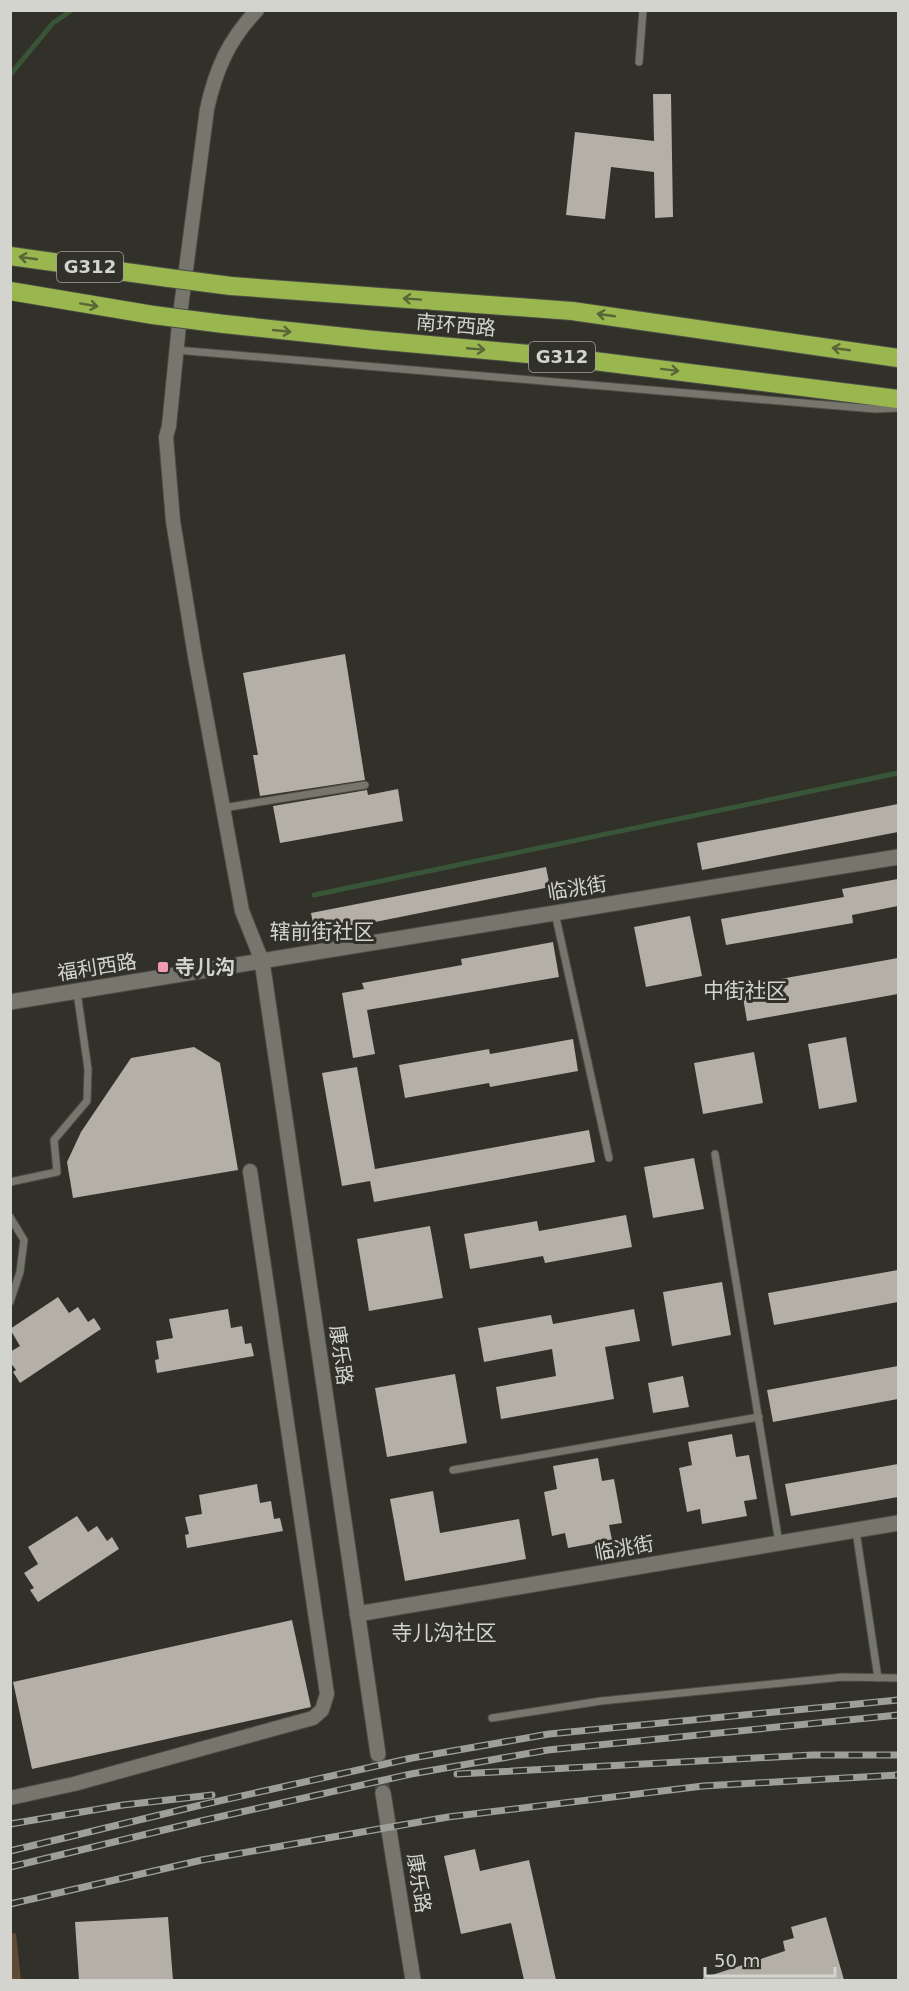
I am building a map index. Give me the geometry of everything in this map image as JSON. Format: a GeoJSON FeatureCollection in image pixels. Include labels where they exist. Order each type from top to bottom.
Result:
{"type":"FeatureCollection","features":[{"type":"Feature","properties":{"kind":"highway","name":"南环西路"},"geometry":{"type":"LineString","coordinates":[[10,256],[231,286],[572,311],[898,358]]}},
{"type":"Feature","properties":{"kind":"highway","name":"南环西路"},"geometry":{"type":"LineString","coordinates":[[10,291],[153,315],[224,324],[562,357],[898,399]]}},
{"type":"Feature","properties":{"kind":"main road","name":"临洮街"},"geometry":{"type":"LineString","coordinates":[[262,962],[898,857]]}},
{"type":"Feature","properties":{"kind":"main road","name":"福利西路"},"geometry":{"type":"LineString","coordinates":[[10,1002],[262,962]]}},
{"type":"Feature","properties":{"kind":"main road","name":"康乐路"},"geometry":{"type":"LineString","coordinates":[[262,962],[378,1754]]}},
{"type":"Feature","properties":{"kind":"main road","name":"临洮街"},"geometry":{"type":"LineString","coordinates":[[357,1614],[898,1523]]}},
{"type":"Feature","properties":{"kind":"main road","name":"康乐路"},"geometry":{"type":"LineString","coordinates":[[382,1793],[413,1980]]}},
{"type":"Feature","properties":{"kind":"street"},"geometry":{"type":"LineString","coordinates":[[257,10],[228,47],[214,79],[207,109],[176,350],[170,426],[166,437],[173,521],[223,808],[242,911],[262,962]]}},
{"type":"Feature","properties":{"kind":"street"},"geometry":{"type":"LineString","coordinates":[[10,1798],[74,1784],[313,1718],[325,1705],[327,1694],[250,1172]]}},
{"type":"Feature","properties":{"kind":"lane"},"geometry":{"type":"LineString","coordinates":[[639,62],[643,10]]}},
{"type":"Feature","properties":{"kind":"lane"},"geometry":{"type":"LineString","coordinates":[[176,350],[875,409],[898,408]]}},
{"type":"Feature","properties":{"kind":"lane"},"geometry":{"type":"LineString","coordinates":[[223,808],[365,784]]}},
{"type":"Feature","properties":{"kind":"lane"},"geometry":{"type":"LineString","coordinates":[[555,913],[609,1158]]}},
{"type":"Feature","properties":{"kind":"lane"},"geometry":{"type":"LineString","coordinates":[[10,1182],[57,1172],[54,1140],[87,1101],[88,1069],[77,992]]}},
{"type":"Feature","properties":{"kind":"lane"},"geometry":{"type":"LineString","coordinates":[[715,1154],[779,1543]]}},
{"type":"Feature","properties":{"kind":"lane"},"geometry":{"type":"LineString","coordinates":[[10,1217],[24,1240],[20,1272],[10,1302]]}},
{"type":"Feature","properties":{"kind":"lane"},"geometry":{"type":"LineString","coordinates":[[453,1470],[759,1417]]}},
{"type":"Feature","properties":{"kind":"lane"},"geometry":{"type":"LineString","coordinates":[[856,1531],[878,1678]]}},
{"type":"Feature","properties":{"kind":"lane"},"geometry":{"type":"LineString","coordinates":[[492,1718],[601,1701],[843,1677],[898,1678]]}},
{"type":"Feature","properties":{"kind":"shaded area"},"geometry":{"type":"Polygon","coordinates":[[[16,1933],[21,1980],[11,1980],[11,1934],[16,1933]]]}},
{"type":"Feature","properties":{"kind":"building"},"geometry":{"type":"Polygon","coordinates":[[[653,94],[671,94],[673,217],[655,218],[654,172],[611,167],[605,219],[566,215],[575,132],[654,141],[653,94]]]}},
{"type":"Feature","properties":{"kind":"building"},"geometry":{"type":"Polygon","coordinates":[[[345,654],[365,780],[260,796],[253,755],[258,755],[243,673],[345,654]]]}},
{"type":"Feature","properties":{"kind":"building"},"geometry":{"type":"Polygon","coordinates":[[[398,789],[403,821],[280,843],[273,806],[367,790],[368,795],[398,789]]]}},
{"type":"Feature","properties":{"kind":"building"},"geometry":{"type":"Polygon","coordinates":[[[898,804],[898,832],[702,870],[697,843],[898,804]]]}},
{"type":"Feature","properties":{"kind":"building"},"geometry":{"type":"Polygon","coordinates":[[[546,867],[550,887],[315,934],[311,913],[546,867]]]}},
{"type":"Feature","properties":{"kind":"building"},"geometry":{"type":"Polygon","coordinates":[[[898,879],[898,906],[852,915],[853,923],[726,945],[721,919],[844,897],[842,889],[898,879]]]}},
{"type":"Feature","properties":{"kind":"building"},"geometry":{"type":"Polygon","coordinates":[[[690,916],[702,976],[646,987],[634,927],[690,916]]]}},
{"type":"Feature","properties":{"kind":"building"},"geometry":{"type":"Polygon","coordinates":[[[553,942],[559,977],[367,1010],[375,1054],[353,1058],[342,993],[364,989],[362,983],[462,965],[461,959],[553,942]]]}},
{"type":"Feature","properties":{"kind":"building"},"geometry":{"type":"Polygon","coordinates":[[[898,958],[898,994],[747,1021],[741,986],[898,958]]]}},
{"type":"Feature","properties":{"kind":"building"},"geometry":{"type":"Polygon","coordinates":[[[846,1037],[857,1102],[819,1109],[808,1044],[846,1037]]]}},
{"type":"Feature","properties":{"kind":"building"},"geometry":{"type":"Polygon","coordinates":[[[573,1039],[578,1071],[490,1087],[489,1083],[405,1098],[399,1065],[489,1049],[490,1054],[573,1039]]]}},
{"type":"Feature","properties":{"kind":"building"},"geometry":{"type":"Polygon","coordinates":[[[194,1047],[220,1063],[238,1170],[73,1198],[67,1162],[81,1132],[131,1058],[194,1047]]]}},
{"type":"Feature","properties":{"kind":"building"},"geometry":{"type":"Polygon","coordinates":[[[754,1052],[763,1103],[703,1114],[694,1063],[754,1052]]]}},
{"type":"Feature","properties":{"kind":"building"},"geometry":{"type":"Polygon","coordinates":[[[357,1067],[375,1169],[589,1130],[595,1162],[374,1202],[370,1181],[342,1186],[322,1073],[357,1067]]]}},
{"type":"Feature","properties":{"kind":"building"},"geometry":{"type":"Polygon","coordinates":[[[694,1158],[704,1209],[653,1218],[644,1167],[694,1158]]]}},
{"type":"Feature","properties":{"kind":"building"},"geometry":{"type":"Polygon","coordinates":[[[626,1215],[632,1247],[545,1263],[543,1256],[470,1269],[464,1234],[537,1221],[539,1231],[626,1215]]]}},
{"type":"Feature","properties":{"kind":"building"},"geometry":{"type":"Polygon","coordinates":[[[430,1226],[443,1298],[369,1311],[357,1239],[430,1226]]]}},
{"type":"Feature","properties":{"kind":"building"},"geometry":{"type":"Polygon","coordinates":[[[898,1270],[898,1302],[774,1325],[768,1293],[898,1270]]]}},
{"type":"Feature","properties":{"kind":"building"},"geometry":{"type":"Polygon","coordinates":[[[722,1282],[731,1335],[672,1346],[663,1292],[722,1282]]]}},
{"type":"Feature","properties":{"kind":"building"},"geometry":{"type":"Polygon","coordinates":[[[58,1297],[69,1313],[78,1307],[88,1322],[94,1318],[101,1329],[20,1383],[13,1372],[16,1370],[10,1362],[10,1352],[20,1346],[10,1329],[58,1297]]]}},
{"type":"Feature","properties":{"kind":"building"},"geometry":{"type":"Polygon","coordinates":[[[228,1309],[231,1328],[242,1326],[245,1344],[251,1343],[254,1356],[157,1373],[155,1360],[159,1359],[156,1341],[173,1338],[169,1319],[228,1309]]]}},
{"type":"Feature","properties":{"kind":"building"},"geometry":{"type":"Polygon","coordinates":[[[634,1309],[640,1341],[605,1347],[614,1399],[501,1419],[496,1387],[556,1376],[552,1349],[484,1362],[478,1328],[551,1315],[553,1324],[634,1309]]]}},
{"type":"Feature","properties":{"kind":"building"},"geometry":{"type":"Polygon","coordinates":[[[898,1366],[898,1399],[773,1422],[767,1390],[898,1366]]]}},
{"type":"Feature","properties":{"kind":"building"},"geometry":{"type":"Polygon","coordinates":[[[455,1374],[467,1443],[387,1457],[375,1388],[455,1374]]]}},
{"type":"Feature","properties":{"kind":"building"},"geometry":{"type":"Polygon","coordinates":[[[683,1376],[689,1407],[653,1413],[648,1383],[683,1376]]]}},
{"type":"Feature","properties":{"kind":"building"},"geometry":{"type":"Polygon","coordinates":[[[732,1434],[736,1457],[749,1455],[757,1499],[744,1501],[747,1516],[702,1524],[700,1509],[687,1512],[679,1468],[692,1465],[688,1442],[732,1434]]]}},
{"type":"Feature","properties":{"kind":"building"},"geometry":{"type":"Polygon","coordinates":[[[598,1458],[602,1481],[614,1479],[622,1523],[609,1525],[612,1540],[568,1548],[565,1533],[552,1536],[544,1492],[557,1489],[553,1466],[598,1458]]]}},
{"type":"Feature","properties":{"kind":"building"},"geometry":{"type":"Polygon","coordinates":[[[898,1464],[898,1497],[791,1516],[785,1484],[898,1464]]]}},
{"type":"Feature","properties":{"kind":"building"},"geometry":{"type":"Polygon","coordinates":[[[257,1484],[260,1503],[271,1501],[274,1519],[280,1518],[283,1531],[187,1548],[185,1535],[189,1534],[185,1517],[202,1514],[199,1495],[257,1484]]]}},
{"type":"Feature","properties":{"kind":"building"},"geometry":{"type":"Polygon","coordinates":[[[433,1491],[440,1533],[519,1519],[526,1559],[405,1581],[390,1499],[433,1491]]]}},
{"type":"Feature","properties":{"kind":"building"},"geometry":{"type":"Polygon","coordinates":[[[77,1516],[88,1532],[97,1526],[107,1541],[112,1537],[119,1549],[38,1602],[30,1590],[34,1588],[24,1573],[38,1564],[28,1547],[77,1516]]]}},
{"type":"Feature","properties":{"kind":"building"},"geometry":{"type":"Polygon","coordinates":[[[292,1620],[311,1707],[32,1769],[13,1682],[292,1620]]]}},
{"type":"Feature","properties":{"kind":"building"},"geometry":{"type":"Polygon","coordinates":[[[475,1849],[480,1871],[529,1860],[556,1980],[524,1980],[511,1923],[461,1934],[444,1856],[475,1849]]]}},
{"type":"Feature","properties":{"kind":"building"},"geometry":{"type":"Polygon","coordinates":[[[168,1917],[173,1980],[79,1980],[75,1922],[168,1917]]]}},
{"type":"Feature","properties":{"kind":"building"},"geometry":{"type":"Polygon","coordinates":[[[826,1917],[844,1980],[703,1980],[703,1978],[785,1951],[783,1941],[794,1938],[791,1927],[826,1917]]]}},
{"type":"Feature","properties":{"kind":"waterway","name":"寺儿沟"},"geometry":{"type":"LineString","coordinates":[[10,75],[53,23],[72,10]]}},
{"type":"Feature","properties":{"kind":"waterway"},"geometry":{"type":"LineString","coordinates":[[314,895],[898,773]]}},
{"type":"Feature","properties":{"kind":"tunnel"},"geometry":{"type":"LineString","coordinates":[[378,1754],[383,1793]]}},
{"type":"Feature","properties":{"kind":"railway"},"geometry":{"type":"LineString","coordinates":[[10,1851],[412,1758],[549,1734],[898,1700]]}},
{"type":"Feature","properties":{"kind":"railway"},"geometry":{"type":"LineString","coordinates":[[10,1867],[411,1774],[548,1750],[898,1715]]}},
{"type":"Feature","properties":{"kind":"railway"},"geometry":{"type":"LineString","coordinates":[[457,1774],[812,1755],[898,1755]]}},
{"type":"Feature","properties":{"kind":"railway"},"geometry":{"type":"LineString","coordinates":[[10,1904],[202,1860],[448,1817],[703,1786],[898,1775]]}},
{"type":"Feature","properties":{"kind":"railway"},"geometry":{"type":"LineString","coordinates":[[10,1824],[123,1805],[212,1795]]}},
{"type":"Feature","properties":{"kind":"place","name":"寺儿沟"},"geometry":{"type":"Point","coordinates":[163,967]}},
{"type":"Feature","properties":{"kind":"district","name":"辖前街社区"},"geometry":{"type":"Point","coordinates":[322,932]}},
{"type":"Feature","properties":{"kind":"district","name":"中街社区"},"geometry":{"type":"Point","coordinates":[745,991]}},
{"type":"Feature","properties":{"kind":"district","name":"寺儿沟社区"},"geometry":{"type":"Point","coordinates":[444,1633]}}]}
